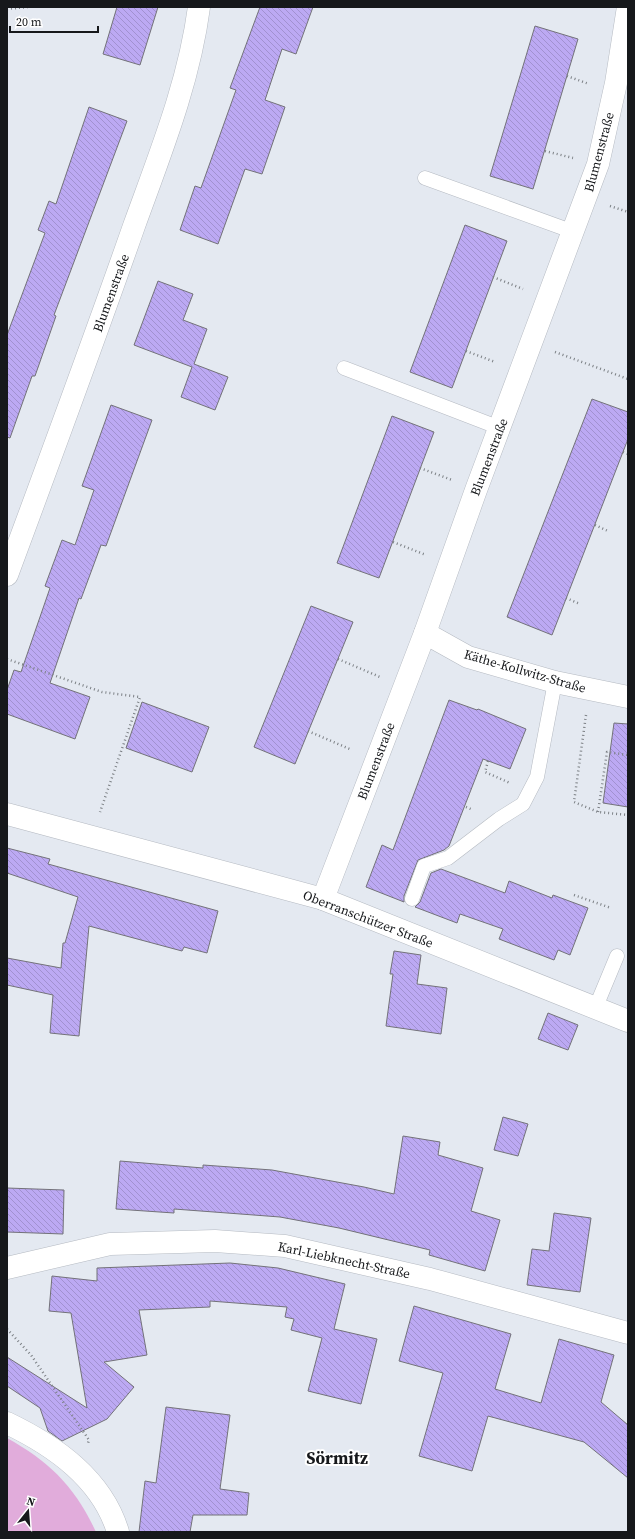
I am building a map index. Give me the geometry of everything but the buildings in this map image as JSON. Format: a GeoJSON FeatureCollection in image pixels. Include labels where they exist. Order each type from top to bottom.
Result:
{"type":"FeatureCollection","features":[{"type":"Feature","properties":{"kind":"street","name":"Blumenstraße"},"geometry":{"type":"LineString","coordinates":[[7,575],[101,322],[182,92],[194,42],[199,7]]}},
{"type":"Feature","properties":{"kind":"street","name":"Blumenstraße"},"geometry":{"type":"LineString","coordinates":[[323,899],[425,633],[476,490],[574,232],[598,164],[616,83],[628,7]]}},
{"type":"Feature","properties":{"kind":"street","name":"Käthe-Kollwitz-Straße"},"geometry":{"type":"LineString","coordinates":[[425,633],[468,656],[555,682],[628,697]]}},
{"type":"Feature","properties":{"kind":"street","name":"Oberranschützer Straße"},"geometry":{"type":"LineString","coordinates":[[7,814],[323,899],[628,1021]]}},
{"type":"Feature","properties":{"kind":"street","name":"Karl-Liebknecht-Straße"},"geometry":{"type":"LineString","coordinates":[[7,1268],[110,1244],[215,1241],[284,1246],[430,1279],[628,1333]]}},
{"type":"Feature","properties":{"kind":"street"},"geometry":{"type":"LineString","coordinates":[[7,1423],[27,1433],[71,1462],[94,1485],[113,1514],[118,1532]]}},
{"type":"Feature","properties":{"kind":"lane"},"geometry":{"type":"LineString","coordinates":[[425,178],[574,232]]}},
{"type":"Feature","properties":{"kind":"lane"},"geometry":{"type":"LineString","coordinates":[[344,368],[500,428]]}},
{"type":"Feature","properties":{"kind":"lane"},"geometry":{"type":"LineString","coordinates":[[412,899],[424,866],[448,858],[499,819],[523,804],[537,777],[555,682]]}},
{"type":"Feature","properties":{"kind":"lane"},"geometry":{"type":"LineString","coordinates":[[595,1009],[617,956]]}},
{"type":"Feature","properties":{"kind":"path"},"geometry":{"type":"LineString","coordinates":[[7,9],[28,7]]}},
{"type":"Feature","properties":{"kind":"path"},"geometry":{"type":"LineString","coordinates":[[493,278],[548,299]]}},
{"type":"Feature","properties":{"kind":"path"},"geometry":{"type":"LineString","coordinates":[[532,343],[628,379]]}},
{"type":"Feature","properties":{"kind":"path"},"geometry":{"type":"LineString","coordinates":[[466,351],[521,372]]}},
{"type":"Feature","properties":{"kind":"path"},"geometry":{"type":"LineString","coordinates":[[623,452],[628,454]]}},
{"type":"Feature","properties":{"kind":"path"},"geometry":{"type":"LineString","coordinates":[[420,468],[476,490]]}},
{"type":"Feature","properties":{"kind":"path"},"geometry":{"type":"LineString","coordinates":[[594,525],[608,531]]}},
{"type":"Feature","properties":{"kind":"path"},"geometry":{"type":"LineString","coordinates":[[393,542],[450,564]]}},
{"type":"Feature","properties":{"kind":"path"},"geometry":{"type":"LineString","coordinates":[[566,598],[580,604]]}},
{"type":"Feature","properties":{"kind":"path"},"geometry":{"type":"LineString","coordinates":[[7,659],[102,692],[140,697],[91,837]]}},
{"type":"Feature","properties":{"kind":"path"},"geometry":{"type":"LineString","coordinates":[[338,659],[404,688]]}},
{"type":"Feature","properties":{"kind":"path"},"geometry":{"type":"LineString","coordinates":[[589,690],[574,802],[598,812],[628,815]]}},
{"type":"Feature","properties":{"kind":"path"},"geometry":{"type":"LineString","coordinates":[[308,731],[376,760]]}},
{"type":"Feature","properties":{"kind":"path"},"geometry":{"type":"LineString","coordinates":[[598,812],[607,752],[628,755]]}},
{"type":"Feature","properties":{"kind":"path"},"geometry":{"type":"LineString","coordinates":[[488,761],[485,772],[529,791]]}},
{"type":"Feature","properties":{"kind":"path"},"geometry":{"type":"LineString","coordinates":[[574,895],[611,908]]}},
{"type":"Feature","properties":{"kind":"path"},"geometry":{"type":"LineString","coordinates":[[7,1329],[31,1355],[89,1440],[84,1451],[71,1462]]}},
{"type":"Feature","properties":{"kind":"shaded area"},"geometry":{"type":"Polygon","coordinates":[[[7,1438],[36,1456],[60,1477],[79,1502],[96,1532],[9,1532],[7,1528],[7,1438]]]}},
{"type":"Feature","properties":{"kind":"district","name":"Sörmitz"},"geometry":{"type":"Point","coordinates":[337,1458]}}]}
